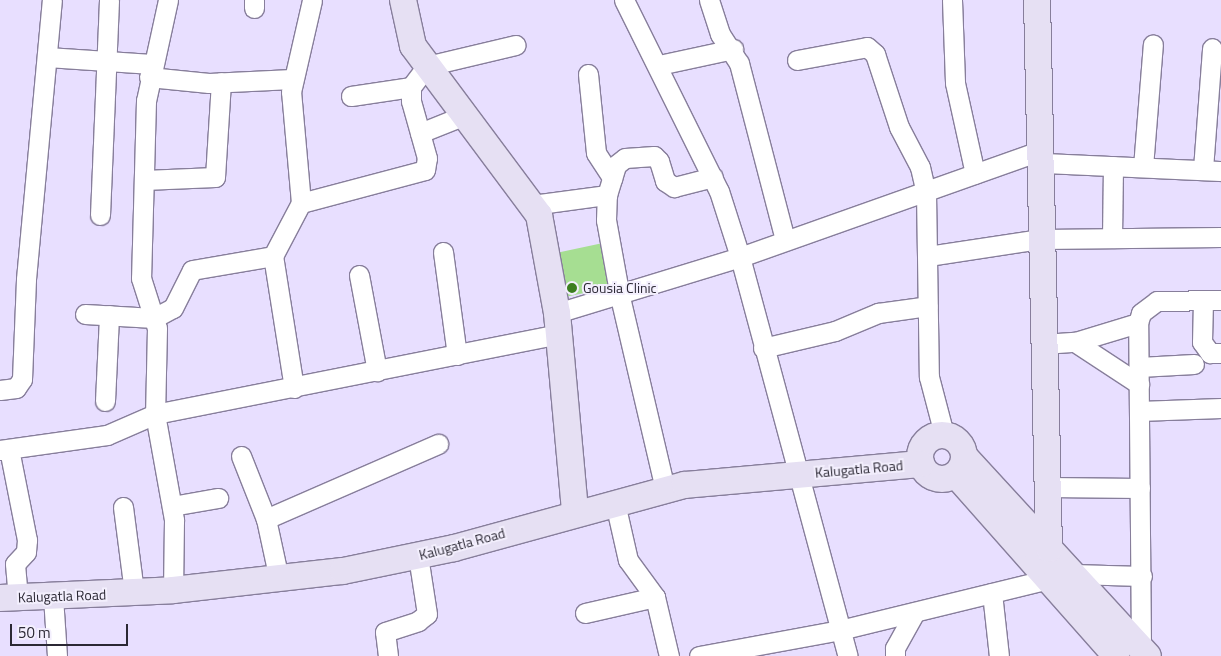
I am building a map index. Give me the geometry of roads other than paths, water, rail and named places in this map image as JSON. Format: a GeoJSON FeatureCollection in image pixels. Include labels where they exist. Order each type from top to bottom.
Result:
{"type":"FeatureCollection","features":[{"type":"Feature","properties":{"kind":"street"},"geometry":{"type":"LineString","coordinates":[[0,390],[16,388],[22,378],[26,279],[52,0]]}},
{"type":"Feature","properties":{"kind":"street"},"geometry":{"type":"LineString","coordinates":[[100,215],[109,0]]}},
{"type":"Feature","properties":{"kind":"street"},"geometry":{"type":"LineString","coordinates":[[168,0],[151,71],[144,180],[141,278],[154,318],[157,338],[155,414],[172,506],[174,590]]}},
{"type":"Feature","properties":{"kind":"street"},"geometry":{"type":"LineString","coordinates":[[294,388],[273,256],[300,203],[292,79],[312,0]]}},
{"type":"Feature","properties":{"kind":"street"},"geometry":{"type":"LineString","coordinates":[[402,0],[413,46],[532,205],[542,228],[558,324],[575,512]]}},
{"type":"Feature","properties":{"kind":"street"},"geometry":{"type":"LineString","coordinates":[[624,0],[659,65],[713,177],[740,257],[763,348],[848,656]]}},
{"type":"Feature","properties":{"kind":"street"},"geometry":{"type":"LineString","coordinates":[[709,0],[720,34],[733,49],[785,240]]}},
{"type":"Feature","properties":{"kind":"street"},"geometry":{"type":"LineString","coordinates":[[952,0],[955,83],[975,174]]}},
{"type":"Feature","properties":{"kind":"street"},"geometry":{"type":"LineString","coordinates":[[1037,0],[1043,156],[1041,239],[1043,344],[1052,566],[1116,656]]}},
{"type":"Feature","properties":{"kind":"street"},"geometry":{"type":"LineString","coordinates":[[1143,167],[1153,44]]}},
{"type":"Feature","properties":{"kind":"street"},"geometry":{"type":"LineString","coordinates":[[351,96],[411,87],[427,66],[516,45]]}},
{"type":"Feature","properties":{"kind":"street"},"geometry":{"type":"LineString","coordinates":[[797,60],[867,47],[875,54],[926,193],[929,377],[944,434],[957,440],[960,466],[1052,566],[1144,652]]}},
{"type":"Feature","properties":{"kind":"street"},"geometry":{"type":"LineString","coordinates":[[9,598],[16,564],[26,552],[27,540],[5,450],[107,435],[155,414],[457,355],[558,324],[620,297],[926,193],[975,174],[1043,156],[1113,166],[1212,170],[1212,48]]}},
{"type":"Feature","properties":{"kind":"street"},"geometry":{"type":"LineString","coordinates":[[659,65],[733,49]]}},
{"type":"Feature","properties":{"kind":"street"},"geometry":{"type":"LineString","coordinates":[[47,57],[107,61],[151,71],[221,82],[292,79]]}},
{"type":"Feature","properties":{"kind":"street"},"geometry":{"type":"LineString","coordinates":[[588,74],[596,153],[610,186]]}},
{"type":"Feature","properties":{"kind":"street"},"geometry":{"type":"LineString","coordinates":[[144,180],[215,177],[221,82]]}},
{"type":"Feature","properties":{"kind":"street"},"geometry":{"type":"LineString","coordinates":[[300,203],[421,172],[428,164],[411,87]]}},
{"type":"Feature","properties":{"kind":"street"},"geometry":{"type":"LineString","coordinates":[[420,133],[465,115]]}},
{"type":"Feature","properties":{"kind":"street"},"geometry":{"type":"LineString","coordinates":[[665,489],[620,297],[606,220],[610,186],[620,160],[649,155],[660,161],[669,186],[713,177]]}},
{"type":"Feature","properties":{"kind":"street"},"geometry":{"type":"LineString","coordinates":[[1112,238],[1113,166]]}},
{"type":"Feature","properties":{"kind":"street"},"geometry":{"type":"LineString","coordinates":[[532,205],[610,186]]}},
{"type":"Feature","properties":{"kind":"street"},"geometry":{"type":"LineString","coordinates":[[928,256],[1041,239],[1221,237]]}},
{"type":"Feature","properties":{"kind":"street"},"geometry":{"type":"LineString","coordinates":[[443,252],[457,355]]}},
{"type":"Feature","properties":{"kind":"street"},"geometry":{"type":"LineString","coordinates":[[85,314],[154,318],[172,308],[192,270],[273,256]]}},
{"type":"Feature","properties":{"kind":"street"},"geometry":{"type":"LineString","coordinates":[[359,275],[377,371]]}},
{"type":"Feature","properties":{"kind":"street"},"geometry":{"type":"LineString","coordinates":[[1144,652],[1138,322],[1141,313],[1157,301],[1212,300],[1202,342],[1210,353],[1221,353]]}},
{"type":"Feature","properties":{"kind":"street"},"geometry":{"type":"LineString","coordinates":[[763,348],[835,331],[878,313],[928,306]]}},
{"type":"Feature","properties":{"kind":"street"},"geometry":{"type":"LineString","coordinates":[[105,401],[110,315]]}},
{"type":"Feature","properties":{"kind":"street"},"geometry":{"type":"LineString","coordinates":[[1043,344],[1075,342],[1138,322]]}},
{"type":"Feature","properties":{"kind":"street"},"geometry":{"type":"LineString","coordinates":[[1075,342],[1139,375],[1194,364]]}},
{"type":"Feature","properties":{"kind":"street"},"geometry":{"type":"LineString","coordinates":[[1139,410],[1221,408]]}},
{"type":"Feature","properties":{"kind":"street","name":"Kalugatla Road"},"geometry":{"type":"LineString","coordinates":[[921,464],[924,443],[944,434]]}},
{"type":"Feature","properties":{"kind":"street"},"geometry":{"type":"LineString","coordinates":[[266,519],[438,444]]}},
{"type":"Feature","properties":{"kind":"street"},"geometry":{"type":"LineString","coordinates":[[241,456],[266,519],[279,579]]}},
{"type":"Feature","properties":{"kind":"street","name":"Kalugatla Road"},"geometry":{"type":"LineString","coordinates":[[9,598],[174,590],[279,579],[418,556],[665,489],[799,474],[921,464],[935,478],[960,466]]}},
{"type":"Feature","properties":{"kind":"street"},"geometry":{"type":"LineString","coordinates":[[1048,487],[1140,488]]}},
{"type":"Feature","properties":{"kind":"street"},"geometry":{"type":"LineString","coordinates":[[172,506],[218,498]]}},
{"type":"Feature","properties":{"kind":"street"},"geometry":{"type":"LineString","coordinates":[[615,503],[628,560],[655,597],[669,656]]}},
{"type":"Feature","properties":{"kind":"street"},"geometry":{"type":"LineString","coordinates":[[123,507],[134,592]]}},
{"type":"Feature","properties":{"kind":"street"},"geometry":{"type":"LineString","coordinates":[[388,656],[385,632],[418,621],[427,614],[418,556]]}},
{"type":"Feature","properties":{"kind":"street"},"geometry":{"type":"LineString","coordinates":[[699,656],[840,630],[992,593],[1052,566],[1142,576]]}},
{"type":"Feature","properties":{"kind":"street"},"geometry":{"type":"LineString","coordinates":[[992,593],[999,656]]}},
{"type":"Feature","properties":{"kind":"street"},"geometry":{"type":"LineString","coordinates":[[52,597],[57,656]]}},
{"type":"Feature","properties":{"kind":"street"},"geometry":{"type":"LineString","coordinates":[[585,613],[655,597]]}},
{"type":"Feature","properties":{"kind":"street"},"geometry":{"type":"LineString","coordinates":[[895,656],[894,648],[915,612]]}},
{"type":"Feature","properties":{"kind":"place","name":"Gousia Clinic"},"geometry":{"type":"Point","coordinates":[572,288]}}]}
